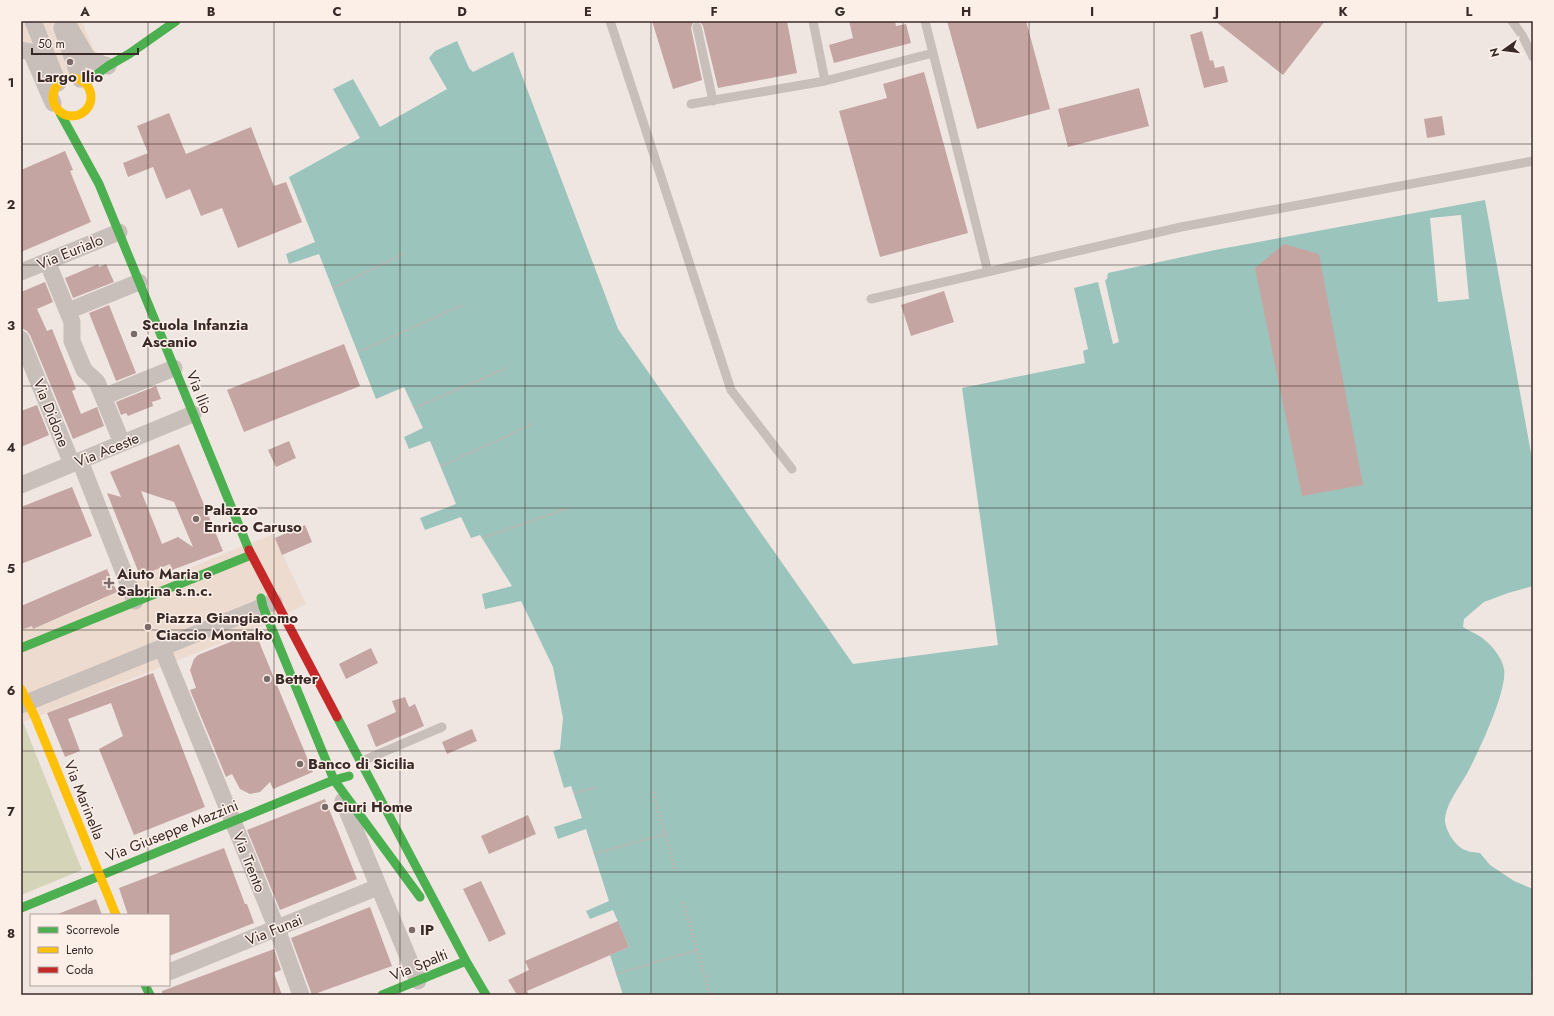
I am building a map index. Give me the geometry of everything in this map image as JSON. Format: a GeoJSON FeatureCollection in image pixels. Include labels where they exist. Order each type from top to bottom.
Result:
{"type":"FeatureCollection","features":[{"type":"Feature","properties":{"kind":"main road"},"geometry":{"type":"LineString","coordinates":[[82,81],[90,91],[91,97],[85,116],[66,116],[57,108],[53,92],[58,84],[66,79],[82,81],[109,71],[129,54],[176,21]]}},
{"type":"Feature","properties":{"kind":"main road"},"geometry":{"type":"LineString","coordinates":[[91,97],[100,86]]}},
{"type":"Feature","properties":{"kind":"main road","name":"Via Ilio"},"geometry":{"type":"LineString","coordinates":[[57,108],[99,184],[250,555]]}},
{"type":"Feature","properties":{"kind":"main road","name":"Via Ilio"},"geometry":{"type":"LineString","coordinates":[[93,155],[99,184]]}},
{"type":"Feature","properties":{"kind":"main road"},"geometry":{"type":"LineString","coordinates":[[21,648],[250,555]]}},
{"type":"Feature","properties":{"kind":"main road"},"geometry":{"type":"LineString","coordinates":[[250,555],[334,780],[466,961]]}},
{"type":"Feature","properties":{"kind":"main road"},"geometry":{"type":"LineString","coordinates":[[250,555],[268,604],[360,762],[466,961],[486,995]]}},
{"type":"Feature","properties":{"kind":"main road","name":"Via Marinella"},"geometry":{"type":"LineString","coordinates":[[26,703],[116,914]]}},
{"type":"Feature","properties":{"kind":"main road","name":"Via Giuseppe Mazzini"},"geometry":{"type":"LineString","coordinates":[[21,908],[334,780],[365,772]]}},
{"type":"Feature","properties":{"kind":"main road","name":"Via Spalti"},"geometry":{"type":"LineString","coordinates":[[382,995],[466,961]]}},
{"type":"Feature","properties":{"kind":"street"},"geometry":{"type":"LineString","coordinates":[[33,21],[58,84]]}},
{"type":"Feature","properties":{"kind":"street"},"geometry":{"type":"LineString","coordinates":[[59,21],[82,81]]}},
{"type":"Feature","properties":{"kind":"street"},"geometry":{"type":"LineString","coordinates":[[66,21],[88,59],[109,71]]}},
{"type":"Feature","properties":{"kind":"street"},"geometry":{"type":"LineString","coordinates":[[21,49],[31,52],[57,108]]}},
{"type":"Feature","properties":{"kind":"street","name":"Via Eurialo"},"geometry":{"type":"LineString","coordinates":[[21,272],[119,232]]}},
{"type":"Feature","properties":{"kind":"street"},"geometry":{"type":"LineString","coordinates":[[47,261],[72,322],[72,341],[84,370],[97,382],[122,443]]}},
{"type":"Feature","properties":{"kind":"street"},"geometry":{"type":"LineString","coordinates":[[68,311],[139,282]]}},
{"type":"Feature","properties":{"kind":"street","name":"Via Didone"},"geometry":{"type":"LineString","coordinates":[[21,339],[76,462],[135,601]]}},
{"type":"Feature","properties":{"kind":"street"},"geometry":{"type":"LineString","coordinates":[[103,397],[174,368]]}},
{"type":"Feature","properties":{"kind":"street","name":"Via Aceste"},"geometry":{"type":"LineString","coordinates":[[21,485],[193,414]]}},
{"type":"Feature","properties":{"kind":"street"},"geometry":{"type":"LineString","coordinates":[[26,703],[165,656],[268,604]]}},
{"type":"Feature","properties":{"kind":"street","name":"Via Trento"},"geometry":{"type":"LineString","coordinates":[[165,656],[276,928],[301,995]]}},
{"type":"Feature","properties":{"kind":"street"},"geometry":{"type":"LineString","coordinates":[[334,780],[418,981]]}},
{"type":"Feature","properties":{"kind":"street","name":"Via Funai"},"geometry":{"type":"LineString","coordinates":[[170,972],[378,887]]}},
{"type":"Feature","properties":{"kind":"lane"},"geometry":{"type":"LineString","coordinates":[[610,21],[731,390],[792,469]]}},
{"type":"Feature","properties":{"kind":"lane"},"geometry":{"type":"LineString","coordinates":[[812,21],[825,81]]}},
{"type":"Feature","properties":{"kind":"lane"},"geometry":{"type":"LineString","coordinates":[[925,21],[976,219],[988,272]]}},
{"type":"Feature","properties":{"kind":"lane"},"geometry":{"type":"LineString","coordinates":[[1512,21],[1522,35],[1533,57]]}},
{"type":"Feature","properties":{"kind":"lane"},"geometry":{"type":"LineString","coordinates":[[697,27],[713,101]]}},
{"type":"Feature","properties":{"kind":"lane"},"geometry":{"type":"LineString","coordinates":[[691,104],[825,81],[933,53]]}},
{"type":"Feature","properties":{"kind":"lane"},"geometry":{"type":"LineString","coordinates":[[871,299],[1181,227],[1533,161]]}},
{"type":"Feature","properties":{"kind":"lane"},"geometry":{"type":"LineString","coordinates":[[360,762],[442,727]]}},
{"type":"Feature","properties":{"kind":"path"},"geometry":{"type":"LineString","coordinates":[[333,288],[406,252]]}},
{"type":"Feature","properties":{"kind":"path"},"geometry":{"type":"LineString","coordinates":[[358,352],[463,306]]}},
{"type":"Feature","properties":{"kind":"path"},"geometry":{"type":"LineString","coordinates":[[414,408],[507,368]]}},
{"type":"Feature","properties":{"kind":"path"},"geometry":{"type":"LineString","coordinates":[[441,466],[533,424]]}},
{"type":"Feature","properties":{"kind":"path"},"geometry":{"type":"LineString","coordinates":[[482,538],[569,508]]}},
{"type":"Feature","properties":{"kind":"path"},"geometry":{"type":"LineString","coordinates":[[574,793],[596,787]]}},
{"type":"Feature","properties":{"kind":"path"},"geometry":{"type":"LineString","coordinates":[[653,792],[674,869]]}},
{"type":"Feature","properties":{"kind":"path"},"geometry":{"type":"LineString","coordinates":[[594,854],[665,834]]}},
{"type":"Feature","properties":{"kind":"path"},"geometry":{"type":"LineString","coordinates":[[683,902],[710,994]]}},
{"type":"Feature","properties":{"kind":"path"},"geometry":{"type":"LineString","coordinates":[[616,974],[697,950]]}},
{"type":"Feature","properties":{"kind":"green space"},"geometry":{"type":"Polygon","coordinates":[[[23,722],[82,870],[21,895],[21,723],[23,722]]]}},
{"type":"Feature","properties":{"kind":"shaded area","name":"Largo Ilio"},"geometry":{"type":"Polygon","coordinates":[[[21,21],[82,21],[93,48],[108,66],[62,81],[21,50],[21,21]]]}},
{"type":"Feature","properties":{"kind":"shaded area","name":"Piazza Giangiacomo Ciaccio Montalto"},"geometry":{"type":"Polygon","coordinates":[[[273,534],[306,604],[254,630],[21,723],[21,630],[32,626],[34,629],[104,599],[140,576],[170,564],[174,574],[273,534]]]}},
{"type":"Feature","properties":{"kind":"water"},"geometry":{"type":"Polygon","coordinates":[[[457,41],[469,68],[473,72],[513,52],[618,329],[853,664],[998,645],[962,388],[1085,363],[1083,351],[1088,349],[1074,288],[1098,282],[1113,344],[1119,342],[1105,280],[1107,279],[1108,273],[1215,250],[1485,200],[1533,464],[1533,586],[1484,602],[1464,619],[1463,627],[1485,640],[1498,655],[1503,664],[1504,679],[1497,707],[1484,739],[1465,777],[1449,804],[1445,821],[1452,838],[1461,848],[1480,853],[1490,865],[1514,881],[1533,889],[1533,963],[1531,973],[1533,995],[623,995],[610,955],[629,947],[613,910],[590,919],[586,911],[609,901],[586,829],[558,839],[554,827],[582,818],[571,786],[564,788],[553,751],[560,749],[563,718],[553,667],[521,601],[485,609],[482,594],[512,586],[480,535],[471,538],[461,517],[425,530],[420,518],[456,504],[430,441],[409,449],[404,437],[423,428],[404,387],[376,399],[319,254],[289,264],[286,254],[315,242],[289,177],[360,138],[333,89],[353,79],[380,127],[447,89],[429,58],[435,51],[457,41]]]}},
{"type":"Feature","properties":{"kind":"pier"},"geometry":{"type":"Polygon","coordinates":[[[1461,215],[1469,299],[1438,302],[1430,218],[1461,215]]]}},
{"type":"Feature","properties":{"kind":"building"},"geometry":{"type":"Polygon","coordinates":[[[652,21],[696,21],[693,23],[691,28],[702,80],[673,89],[652,21]]]}},
{"type":"Feature","properties":{"kind":"building"},"geometry":{"type":"Polygon","coordinates":[[[696,21],[787,21],[797,73],[718,88],[703,26],[701,23],[696,21]]]}},
{"type":"Feature","properties":{"kind":"building"},"geometry":{"type":"Polygon","coordinates":[[[849,21],[895,21],[896,26],[906,24],[911,43],[834,63],[829,45],[853,38],[849,21]]]}},
{"type":"Feature","properties":{"kind":"building"},"geometry":{"type":"Polygon","coordinates":[[[947,21],[1026,21],[1050,109],[977,129],[947,21]]]}},
{"type":"Feature","properties":{"kind":"building"},"geometry":{"type":"Polygon","coordinates":[[[1215,21],[1325,21],[1283,75],[1215,21]]]}},
{"type":"Feature","properties":{"kind":"building"},"geometry":{"type":"Polygon","coordinates":[[[1202,31],[1210,61],[1213,60],[1215,68],[1224,66],[1228,82],[1204,88],[1190,35],[1202,31]]]}},
{"type":"Feature","properties":{"kind":"building"},"geometry":{"type":"Polygon","coordinates":[[[924,72],[968,233],[880,257],[839,111],[887,98],[883,84],[924,72]]]}},
{"type":"Feature","properties":{"kind":"building"},"geometry":{"type":"Polygon","coordinates":[[[1139,88],[1149,126],[1068,147],[1058,109],[1139,88]]]}},
{"type":"Feature","properties":{"kind":"building"},"geometry":{"type":"Polygon","coordinates":[[[169,113],[186,154],[251,127],[274,186],[286,182],[302,222],[238,248],[222,208],[201,216],[190,189],[166,199],[153,167],[128,177],[123,163],[148,153],[137,126],[169,113]]]}},
{"type":"Feature","properties":{"kind":"building"},"geometry":{"type":"Polygon","coordinates":[[[1442,116],[1445,135],[1427,138],[1424,119],[1442,116]]]}},
{"type":"Feature","properties":{"kind":"building"},"geometry":{"type":"Polygon","coordinates":[[[65,151],[73,170],[70,171],[91,222],[21,252],[21,170],[65,151]]]}},
{"type":"Feature","properties":{"kind":"building"},"geometry":{"type":"Polygon","coordinates":[[[1284,244],[1319,254],[1363,485],[1302,496],[1255,268],[1284,244]]]}},
{"type":"Feature","properties":{"kind":"building"},"geometry":{"type":"Polygon","coordinates":[[[98,264],[99,267],[106,264],[114,282],[73,298],[65,278],[98,264]]]}},
{"type":"Feature","properties":{"kind":"building"},"geometry":{"type":"Polygon","coordinates":[[[45,282],[53,302],[37,309],[47,331],[52,329],[76,389],[72,391],[81,414],[97,407],[104,426],[73,439],[30,335],[27,331],[21,328],[21,292],[45,282]]]}},
{"type":"Feature","properties":{"kind":"building"},"geometry":{"type":"Polygon","coordinates":[[[944,291],[954,322],[911,336],[901,305],[944,291]]]}},
{"type":"Feature","properties":{"kind":"building"},"geometry":{"type":"Polygon","coordinates":[[[109,305],[136,373],[116,381],[89,313],[109,305]]]}},
{"type":"Feature","properties":{"kind":"building"},"geometry":{"type":"Polygon","coordinates":[[[344,344],[360,386],[244,432],[227,390],[344,344]]]}},
{"type":"Feature","properties":{"kind":"building"},"geometry":{"type":"Polygon","coordinates":[[[156,386],[161,399],[152,402],[153,406],[128,416],[126,413],[121,415],[116,402],[156,386]]]}},
{"type":"Feature","properties":{"kind":"building"},"geometry":{"type":"Polygon","coordinates":[[[37,405],[49,435],[21,447],[21,411],[37,405]]]}},
{"type":"Feature","properties":{"kind":"building"},"geometry":{"type":"Polygon","coordinates":[[[289,441],[296,458],[276,467],[268,450],[289,441]]]}},
{"type":"Feature","properties":{"kind":"building"},"geometry":{"type":"Polygon","coordinates":[[[179,444],[223,551],[172,570],[170,564],[140,576],[107,493],[121,497],[110,472],[179,444]],[[141,491],[162,544],[178,537],[193,547],[174,502],[141,491]]]}},
{"type":"Feature","properties":{"kind":"building"},"geometry":{"type":"Polygon","coordinates":[[[72,487],[92,536],[21,564],[21,507],[72,487]]]}},
{"type":"Feature","properties":{"kind":"building"},"geometry":{"type":"Polygon","coordinates":[[[305,525],[312,542],[282,555],[275,538],[305,525]]]}},
{"type":"Feature","properties":{"kind":"building"},"geometry":{"type":"Polygon","coordinates":[[[107,569],[117,592],[33,629],[32,626],[21,630],[21,606],[107,569]]]}},
{"type":"Feature","properties":{"kind":"building"},"geometry":{"type":"Polygon","coordinates":[[[255,632],[313,772],[273,789],[270,782],[260,792],[250,794],[240,789],[232,774],[226,777],[190,690],[196,688],[190,670],[194,659],[198,655],[255,632]]]}},
{"type":"Feature","properties":{"kind":"building"},"geometry":{"type":"Polygon","coordinates":[[[371,648],[378,663],[346,679],[339,664],[371,648]]]}},
{"type":"Feature","properties":{"kind":"building"},"geometry":{"type":"Polygon","coordinates":[[[153,673],[205,807],[134,835],[99,749],[123,736],[111,703],[68,719],[80,751],[65,757],[47,713],[153,673]]]}},
{"type":"Feature","properties":{"kind":"building"},"geometry":{"type":"Polygon","coordinates":[[[405,697],[409,707],[415,704],[424,726],[376,747],[367,725],[396,712],[392,701],[405,697]]]}},
{"type":"Feature","properties":{"kind":"building"},"geometry":{"type":"Polygon","coordinates":[[[472,729],[477,741],[447,754],[442,742],[472,729]]]}},
{"type":"Feature","properties":{"kind":"building"},"geometry":{"type":"Polygon","coordinates":[[[325,799],[357,879],[280,910],[247,830],[325,799]]]}},
{"type":"Feature","properties":{"kind":"building"},"geometry":{"type":"Polygon","coordinates":[[[528,815],[536,834],[489,854],[481,836],[528,815]]]}},
{"type":"Feature","properties":{"kind":"building"},"geometry":{"type":"Polygon","coordinates":[[[224,848],[245,904],[247,904],[254,923],[170,956],[170,914],[128,914],[119,888],[224,848]]]}},
{"type":"Feature","properties":{"kind":"building"},"geometry":{"type":"Polygon","coordinates":[[[481,881],[506,934],[489,942],[463,889],[481,881]]]}},
{"type":"Feature","properties":{"kind":"building"},"geometry":{"type":"Polygon","coordinates":[[[96,899],[102,914],[58,914],[96,899]]]}},
{"type":"Feature","properties":{"kind":"building"},"geometry":{"type":"Polygon","coordinates":[[[370,907],[392,966],[312,995],[291,938],[370,907]]]}},
{"type":"Feature","properties":{"kind":"building"},"geometry":{"type":"Polygon","coordinates":[[[618,921],[629,947],[527,991],[529,995],[517,995],[508,980],[529,970],[525,961],[618,921]]]}},
{"type":"Feature","properties":{"kind":"building"},"geometry":{"type":"Polygon","coordinates":[[[274,949],[281,970],[274,973],[282,995],[162,995],[162,991],[274,949]]]}},
{"type":"Feature","properties":{"kind":"traffic: fast"},"geometry":{"type":"LineString","coordinates":[[85,83],[176,21]]}},
{"type":"Feature","properties":{"kind":"traffic: fast"},"geometry":{"type":"LineString","coordinates":[[60,113],[99,184],[249,550]]}},
{"type":"Feature","properties":{"kind":"traffic: fast"},"geometry":{"type":"LineString","coordinates":[[21,648],[251,555]]}},
{"type":"Feature","properties":{"kind":"traffic: fast"},"geometry":{"type":"LineString","coordinates":[[261,598],[263,607],[334,780],[420,897]]}},
{"type":"Feature","properties":{"kind":"traffic: fast"},"geometry":{"type":"LineString","coordinates":[[337,717],[466,961],[486,995]]}},
{"type":"Feature","properties":{"kind":"traffic: fast"},"geometry":{"type":"LineString","coordinates":[[21,908],[334,780],[349,776]]}},
{"type":"Feature","properties":{"kind":"traffic: fast"},"geometry":{"type":"LineString","coordinates":[[382,995],[466,961]]}},
{"type":"Feature","properties":{"kind":"traffic: fast"},"geometry":{"type":"LineString","coordinates":[[146,986],[150,995]]}},
{"type":"Feature","properties":{"kind":"traffic: slow"},"geometry":{"type":"LineString","coordinates":[[68,78],[76,78],[86,83],[90,90],[91,97],[90,104],[86,111],[76,116],[68,116],[58,111],[56,108],[53,101],[53,93],[58,83],[61,81],[68,78]]}},
{"type":"Feature","properties":{"kind":"traffic: slow"},"geometry":{"type":"LineString","coordinates":[[21,689],[35,717],[116,914]]}},
{"type":"Feature","properties":{"kind":"traffic: jam"},"geometry":{"type":"LineString","coordinates":[[249,550],[337,717]]}},
{"type":"Feature","properties":{"kind":"place","name":"Largo Ilio"},"geometry":{"type":"Point","coordinates":[70,62]}},
{"type":"Feature","properties":{"kind":"place","name":"Scuola Infanzia Ascanio"},"geometry":{"type":"Point","coordinates":[134,334]}},
{"type":"Feature","properties":{"kind":"place","name":"Palazzo Enrico Caruso"},"geometry":{"type":"Point","coordinates":[196,519]}},
{"type":"Feature","properties":{"kind":"place","name":"Aiuto Maria e Sabrina s.n.c."},"geometry":{"type":"Point","coordinates":[109,583]}},
{"type":"Feature","properties":{"kind":"place","name":"Piazza Giangiacomo Ciaccio Montalto"},"geometry":{"type":"Point","coordinates":[148,627]}},
{"type":"Feature","properties":{"kind":"place","name":"Better"},"geometry":{"type":"Point","coordinates":[267,679]}},
{"type":"Feature","properties":{"kind":"place","name":"Banco di Sicilia"},"geometry":{"type":"Point","coordinates":[300,764]}},
{"type":"Feature","properties":{"kind":"place","name":"Ciuri Home"},"geometry":{"type":"Point","coordinates":[325,807]}},
{"type":"Feature","properties":{"kind":"place","name":"IP"},"geometry":{"type":"Point","coordinates":[412,930]}}]}
